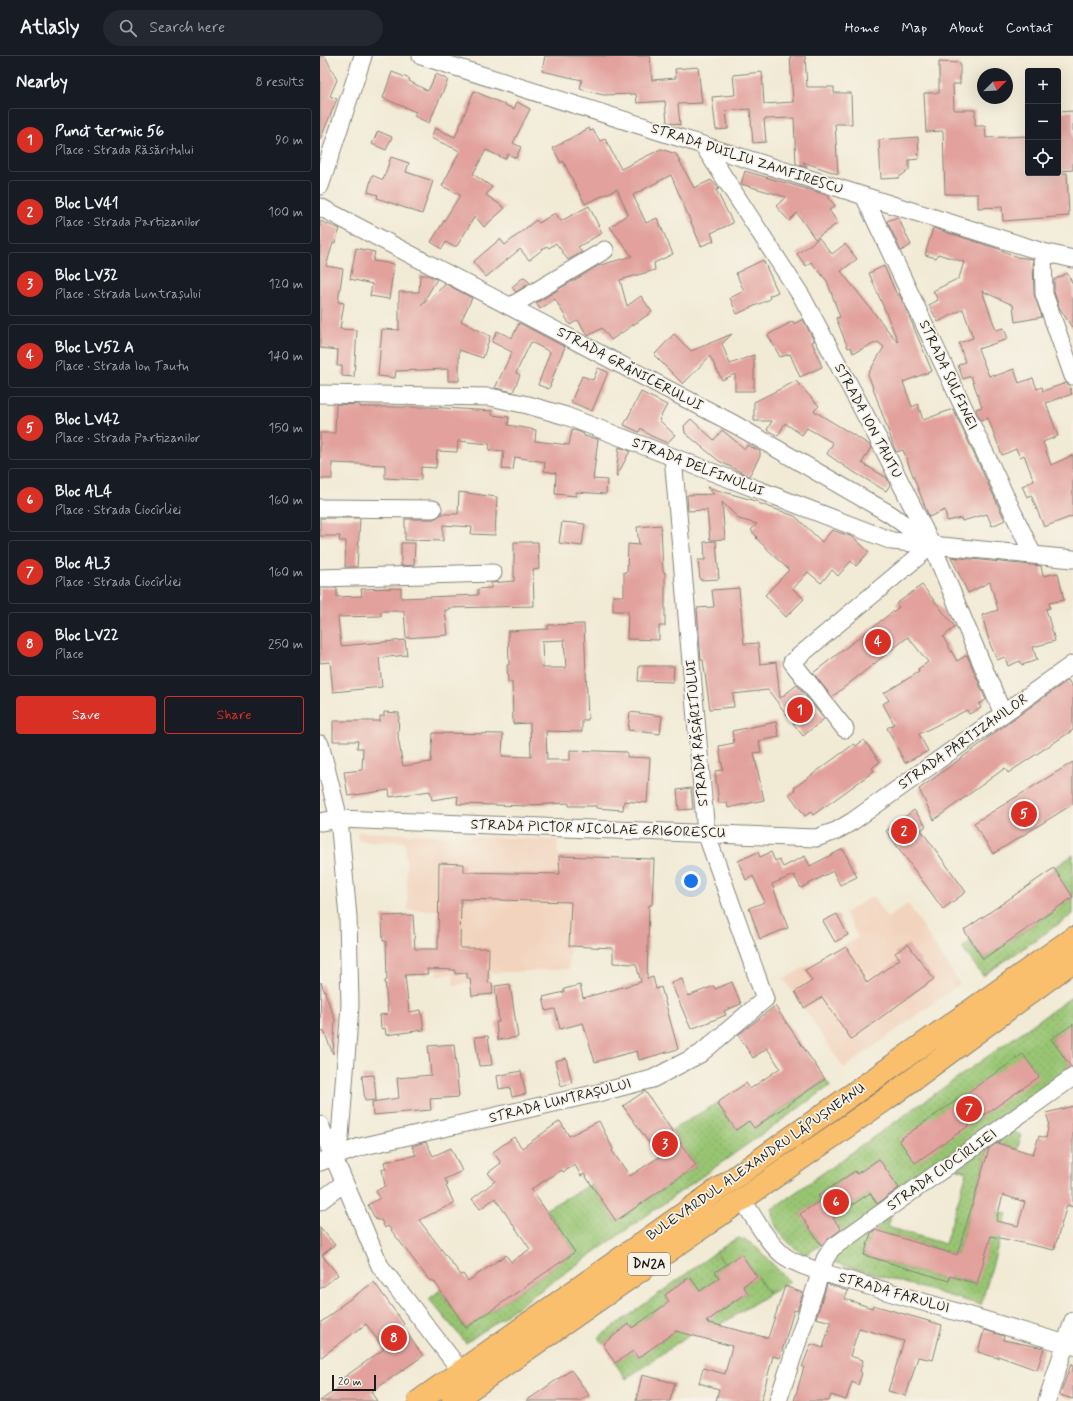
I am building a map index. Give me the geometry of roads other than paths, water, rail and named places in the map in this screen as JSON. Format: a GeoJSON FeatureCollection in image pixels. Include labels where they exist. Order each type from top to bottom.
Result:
{"type":"FeatureCollection","features":[{"type":"Feature","properties":{"kind":"main road","name":"BULEVARDUL ALEXANDRU LĂPUȘNEANU"},"geometry":{"type":"LineString","coordinates":[[418,1401],[1073,938]]}},
{"type":"Feature","properties":{"kind":"main road","name":"BULEVARDUL ALEXANDRU LĂPUȘNEANU"},"geometry":{"type":"LineString","coordinates":[[453,1401],[885,1100],[1073,961]]}},
{"type":"Feature","properties":{"kind":"street"},"geometry":{"type":"LineString","coordinates":[[320,186],[363,56]]}},
{"type":"Feature","properties":{"kind":"street","name":"STRADA DUILIU ZAMFIRESCU"},"geometry":{"type":"LineString","coordinates":[[421,56],[1043,252],[1073,259]]}},
{"type":"Feature","properties":{"kind":"street","name":"STRADA ION TAUTU"},"geometry":{"type":"LineString","coordinates":[[703,145],[802,297],[882,446],[932,545],[1003,714]]}},
{"type":"Feature","properties":{"kind":"street","name":"STRADA SULFINEI"},"geometry":{"type":"LineString","coordinates":[[864,196],[1033,555]]}},
{"type":"Feature","properties":{"kind":"street","name":"STRADA GRĂNICERULUI"},"geometry":{"type":"LineString","coordinates":[[320,207],[734,424],[890,514],[932,545]]}},
{"type":"Feature","properties":{"kind":"street"},"geometry":{"type":"LineString","coordinates":[[510,306],[605,250]]}},
{"type":"Feature","properties":{"kind":"street"},"geometry":{"type":"LineString","coordinates":[[1043,252],[1044,294],[1073,376]]}},
{"type":"Feature","properties":{"kind":"street","name":"STRADA DELFINULUI"},"geometry":{"type":"LineString","coordinates":[[320,394],[490,397],[528,405],[566,416],[892,541],[1073,558]]}},
{"type":"Feature","properties":{"kind":"street","name":"STRADA RĂSĂRITULUI"},"geometry":{"type":"LineString","coordinates":[[673,457],[706,833],[765,999]]}},
{"type":"Feature","properties":{"kind":"street"},"geometry":{"type":"LineString","coordinates":[[320,508],[433,509]]}},
{"type":"Feature","properties":{"kind":"street"},"geometry":{"type":"LineString","coordinates":[[845,729],[792,662],[932,545]]}},
{"type":"Feature","properties":{"kind":"street"},"geometry":{"type":"LineString","coordinates":[[320,578],[493,573]]}},
{"type":"Feature","properties":{"kind":"street","name":"STRADA PARTIZANILOR"},"geometry":{"type":"LineString","coordinates":[[853,820],[1073,664]]}},
{"type":"Feature","properties":{"kind":"street"},"geometry":{"type":"LineString","coordinates":[[320,744],[339,819],[348,917],[350,1006],[340,1137],[327,1160]]}},
{"type":"Feature","properties":{"kind":"street","name":"STRADA PICTOR NICOLAE GRIGORESCU"},"geometry":{"type":"LineString","coordinates":[[320,822],[339,819],[816,838],[836,831],[853,820]]}},
{"type":"Feature","properties":{"kind":"street","name":"STRADA LUNTRAȘULUI"},"geometry":{"type":"LineString","coordinates":[[327,1160],[360,1147],[575,1099],[652,1079],[700,1054],[765,999]]}},
{"type":"Feature","properties":{"kind":"street","name":"STRADA CIOCÎRLIEI"},"geometry":{"type":"LineString","coordinates":[[778,1401],[827,1253],[1073,1077]]}},
{"type":"Feature","properties":{"kind":"street"},"geometry":{"type":"LineString","coordinates":[[320,1125],[327,1160],[344,1183],[380,1266],[461,1371]]}},
{"type":"Feature","properties":{"kind":"street"},"geometry":{"type":"LineString","coordinates":[[320,1201],[344,1183]]}},
{"type":"Feature","properties":{"kind":"street","name":"STRADA FARULUI"},"geometry":{"type":"LineString","coordinates":[[742,1200],[772,1244],[783,1255],[794,1262],[821,1272],[1069,1345]]}},
{"type":"Feature","properties":{"kind":"street"},"geometry":{"type":"LineString","coordinates":[[1047,1401],[1069,1345],[1073,1321]]}},
{"type":"Feature","properties":{"kind":"place","name":"Bloc LV52 A"},"geometry":{"type":"Point","coordinates":[878,642]}},
{"type":"Feature","properties":{"kind":"place","name":"Punct termic 56"},"geometry":{"type":"Point","coordinates":[800,710]}},
{"type":"Feature","properties":{"kind":"place","name":"Bloc LV42"},"geometry":{"type":"Point","coordinates":[1024,814]}},
{"type":"Feature","properties":{"kind":"place","name":"Bloc LV41"},"geometry":{"type":"Point","coordinates":[904,831]}},
{"type":"Feature","properties":{"kind":"place","name":"Bloc AL3"},"geometry":{"type":"Point","coordinates":[969,1109]}},
{"type":"Feature","properties":{"kind":"place","name":"Bloc LV32"},"geometry":{"type":"Point","coordinates":[665,1144]}},
{"type":"Feature","properties":{"kind":"place","name":"Bloc AL4"},"geometry":{"type":"Point","coordinates":[836,1202]}},
{"type":"Feature","properties":{"kind":"place","name":"Bloc LV22"},"geometry":{"type":"Point","coordinates":[394,1338]}}]}
